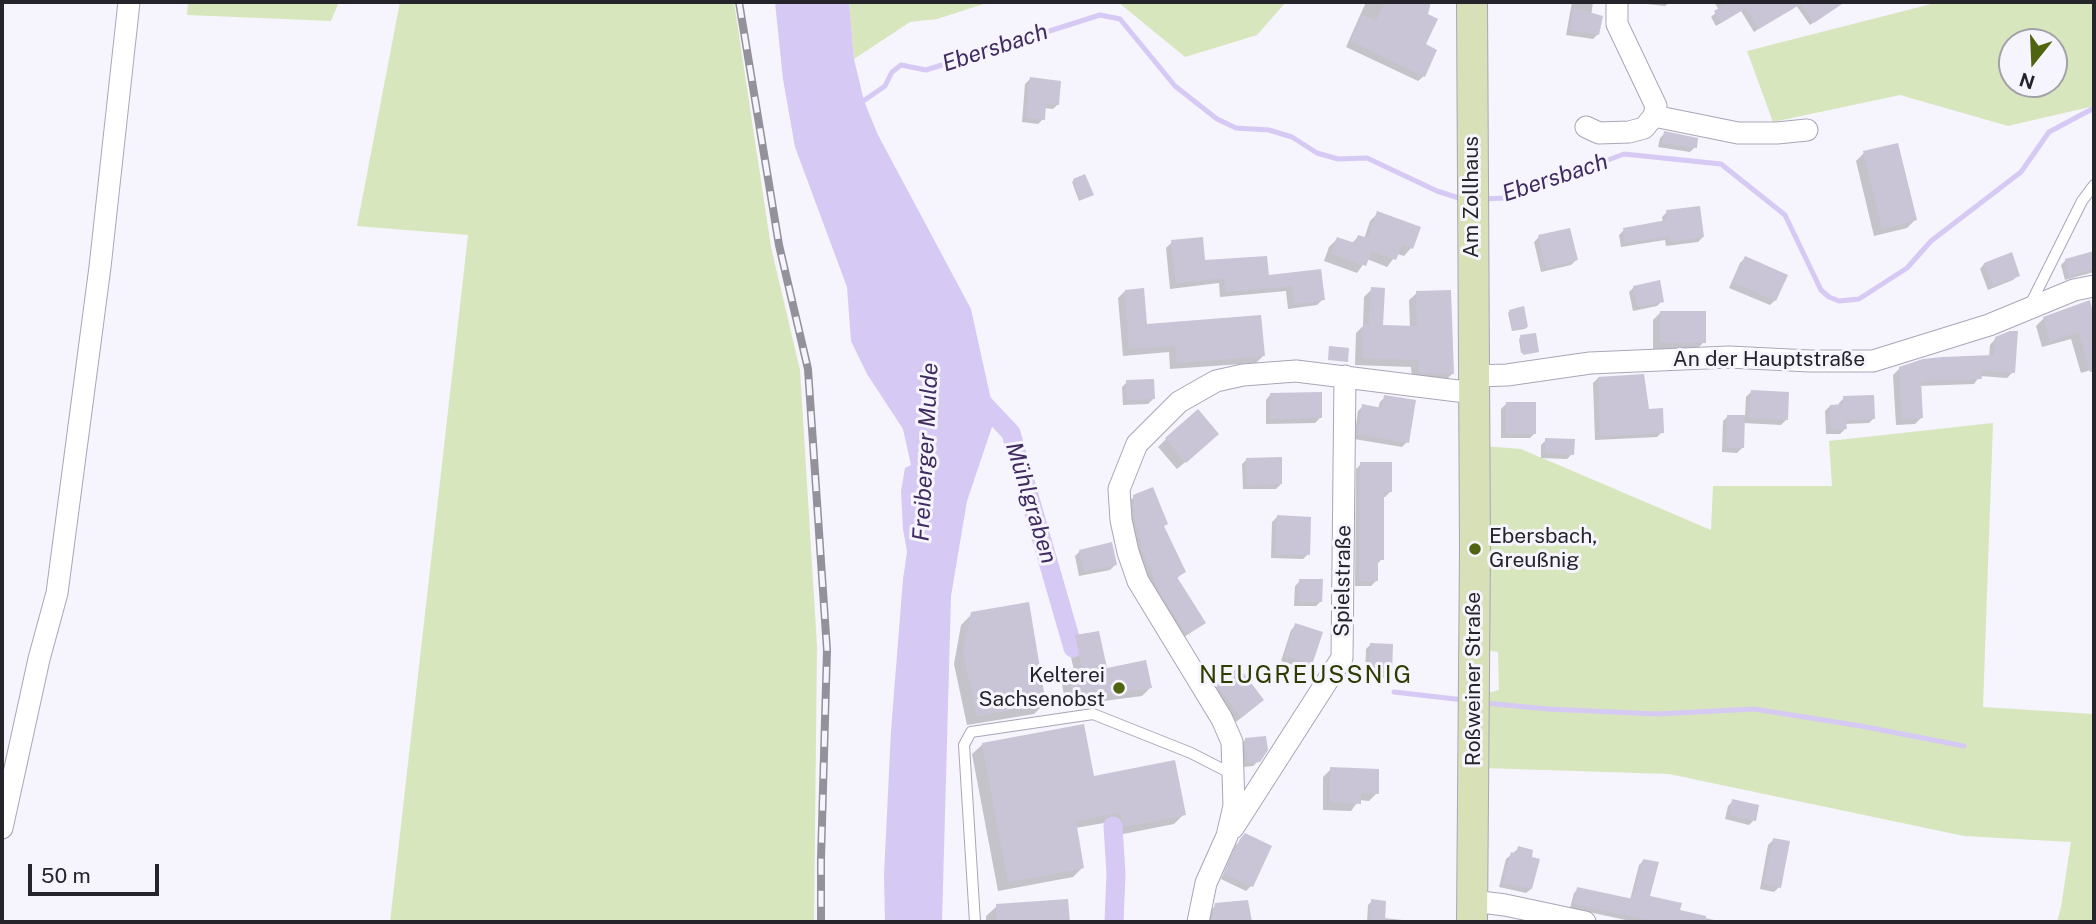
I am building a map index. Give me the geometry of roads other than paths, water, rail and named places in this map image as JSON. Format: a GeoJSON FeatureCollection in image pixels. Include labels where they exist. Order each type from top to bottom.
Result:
{"type":"FeatureCollection","features":[{"type":"Feature","properties":{"kind":"main road","name":"Am Zollhaus"},"geometry":{"type":"LineString","coordinates":[[1472,2],[1474,384]]}},
{"type":"Feature","properties":{"kind":"main road","name":"Roßweiner Straße"},"geometry":{"type":"LineString","coordinates":[[1473,912],[1474,384]]}},
{"type":"Feature","properties":{"kind":"street"},"geometry":{"type":"LineString","coordinates":[[2,828],[39,659],[57,593],[100,267],[129,2]]}},
{"type":"Feature","properties":{"kind":"street"},"geometry":{"type":"LineString","coordinates":[[1586,127],[1600,133],[1629,132],[1644,128],[1654,116],[1656,106],[1617,24],[1617,2]]}},
{"type":"Feature","properties":{"kind":"street"},"geometry":{"type":"LineString","coordinates":[[1654,116],[1738,133],[1807,130]]}},
{"type":"Feature","properties":{"kind":"street","name":"An der Hauptstraße"},"geometry":{"type":"LineString","coordinates":[[1227,836],[1234,806],[1232,742],[1222,719],[1138,581],[1128,552],[1122,520],[1119,489],[1137,444],[1179,402],[1216,381],[1243,375],[1296,371],[1474,384],[1507,375],[1590,363],[1729,358],[1872,361],[1989,325],[2074,290],[2094,286]]}},
{"type":"Feature","properties":{"kind":"street","name":"Spielstraße"},"geometry":{"type":"LineString","coordinates":[[1227,836],[1243,816],[1342,658],[1345,376]]}},
{"type":"Feature","properties":{"kind":"street"},"geometry":{"type":"LineString","coordinates":[[1198,922],[1206,883],[1227,836]]}},
{"type":"Feature","properties":{"kind":"street"},"geometry":{"type":"LineString","coordinates":[[1473,912],[1585,922]]}},
{"type":"Feature","properties":{"kind":"lane"},"geometry":{"type":"LineString","coordinates":[[2028,309],[2082,201],[2094,186]]}},
{"type":"Feature","properties":{"kind":"lane"},"geometry":{"type":"LineString","coordinates":[[975,922],[964,745],[971,732],[1093,714],[1191,753],[1234,775]]}},
{"type":"Feature","properties":{"kind":"water","name":"Freiberger Mulde"},"geometry":{"type":"Polygon","coordinates":[[[775,2],[849,2],[854,59],[864,101],[878,135],[971,309],[995,418],[967,501],[951,596],[942,922],[885,922],[884,875],[891,731],[907,552],[901,491],[905,468],[911,465],[903,429],[867,374],[851,341],[847,287],[795,147],[783,79],[775,2]]]}},
{"type":"Feature","properties":{"kind":"waterway","name":"Ebersbach"},"geometry":{"type":"LineString","coordinates":[[859,104],[885,86],[892,72],[901,65],[926,70],[1100,15],[1120,19],[1175,86],[1217,119],[1236,128],[1269,130],[1292,137],[1317,153],[1338,159],[1367,158],[1437,191],[1462,199]]}},
{"type":"Feature","properties":{"kind":"waterway","name":"Ebersbach"},"geometry":{"type":"LineString","coordinates":[[1483,199],[1506,198],[1624,154],[1721,164],[1785,215],[1821,290],[1839,301],[1859,299],[1907,268],[1931,241],[2021,172],[2049,132],[2094,108]]}},
{"type":"Feature","properties":{"kind":"waterway","name":"Mühlgraben"},"geometry":{"type":"LineString","coordinates":[[979,399],[1011,433],[1073,648]]}},
{"type":"Feature","properties":{"kind":"waterway"},"geometry":{"type":"LineString","coordinates":[[1394,692],[1464,700]]}},
{"type":"Feature","properties":{"kind":"waterway"},"geometry":{"type":"LineString","coordinates":[[1485,703],[1657,714],[1754,709],[1964,746]]}},
{"type":"Feature","properties":{"kind":"waterway","name":"Mühlgraben"},"geometry":{"type":"LineString","coordinates":[[1113,826],[1116,874],[1114,922]]}},
{"type":"Feature","properties":{"kind":"railway"},"geometry":{"type":"LineString","coordinates":[[739,2],[779,245],[808,369],[827,650],[821,922]]}},
{"type":"Feature","properties":{"kind":"place","name":"Ebersbach, Greußnig"},"geometry":{"type":"Point","coordinates":[1475,549]}},
{"type":"Feature","properties":{"kind":"place","name":"Kelterei Sachsenobst"},"geometry":{"type":"Point","coordinates":[1119,688]}},
{"type":"Feature","properties":{"kind":"district","name":"NEUGREUSSNIG"},"geometry":{"type":"Point","coordinates":[1306,676]}}]}
